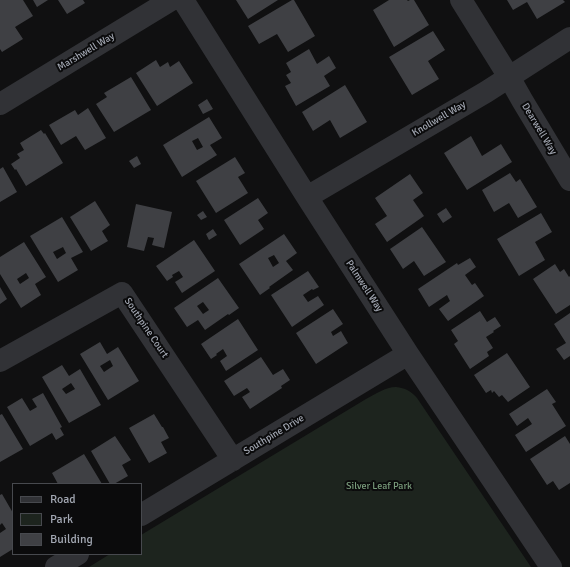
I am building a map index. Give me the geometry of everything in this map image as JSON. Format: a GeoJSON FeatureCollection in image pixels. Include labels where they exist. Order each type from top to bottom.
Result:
{"type":"FeatureCollection","features":[{"type":"Feature","properties":{"kind":"street","name":"Marshwell Way"},"geometry":{"type":"LineString","coordinates":[[0,104],[171,0]]}},
{"type":"Feature","properties":{"kind":"street","name":"Palmwell Way"},"geometry":{"type":"LineString","coordinates":[[183,0],[408,354],[551,567]]}},
{"type":"Feature","properties":{"kind":"street","name":"Dearwell Way"},"geometry":{"type":"LineString","coordinates":[[462,0],[570,180]]}},
{"type":"Feature","properties":{"kind":"street","name":"Knollwell Way"},"geometry":{"type":"LineString","coordinates":[[307,197],[479,96],[570,38]]}},
{"type":"Feature","properties":{"kind":"street","name":"Southpine Court"},"geometry":{"type":"LineString","coordinates":[[0,361],[122,293],[233,460]]}},
{"type":"Feature","properties":{"kind":"street","name":"Southpine Drive"},"geometry":{"type":"LineString","coordinates":[[142,514],[408,354]]}},
{"type":"Feature","properties":{"kind":"street"},"geometry":{"type":"LineString","coordinates":[[56,567],[76,555]]}},
{"type":"Feature","properties":{"kind":"green space","name":"Silver Leaf Park"},"geometry":{"type":"Polygon","coordinates":[[[392,387],[408,390],[417,398],[531,567],[89,567],[108,555],[142,555],[142,534],[366,399],[384,389],[392,387]]]}},
{"type":"Feature","properties":{"kind":"building"},"geometry":{"type":"Polygon","coordinates":[[[0,0],[23,0],[33,16],[15,27],[23,39],[2,52],[0,49],[0,0]]]}},
{"type":"Feature","properties":{"kind":"building"},"geometry":{"type":"Polygon","coordinates":[[[33,0],[48,0],[37,7],[33,0]]]}},
{"type":"Feature","properties":{"kind":"building"},"geometry":{"type":"Polygon","coordinates":[[[58,0],[83,0],[85,3],[67,14],[58,0]]]}},
{"type":"Feature","properties":{"kind":"building"},"geometry":{"type":"Polygon","coordinates":[[[236,0],[278,0],[248,19],[236,0]]]}},
{"type":"Feature","properties":{"kind":"building"},"geometry":{"type":"Polygon","coordinates":[[[294,0],[315,36],[288,52],[277,34],[259,44],[248,26],[294,0]]]}},
{"type":"Feature","properties":{"kind":"building"},"geometry":{"type":"Polygon","coordinates":[[[389,0],[414,0],[429,25],[394,47],[373,10],[389,0]]]}},
{"type":"Feature","properties":{"kind":"building"},"geometry":{"type":"Polygon","coordinates":[[[507,0],[563,0],[565,2],[537,19],[527,2],[513,10],[507,0]]]}},
{"type":"Feature","properties":{"kind":"building"},"geometry":{"type":"Polygon","coordinates":[[[433,31],[445,50],[428,61],[439,79],[412,95],[389,57],[433,31]]]}},
{"type":"Feature","properties":{"kind":"building"},"geometry":{"type":"Polygon","coordinates":[[[309,49],[317,64],[329,56],[336,68],[324,76],[330,86],[296,106],[285,86],[291,83],[286,75],[291,72],[286,63],[309,49]]]}},
{"type":"Feature","properties":{"kind":"building"},"geometry":{"type":"Polygon","coordinates":[[[156,60],[160,67],[168,62],[170,67],[179,61],[193,83],[157,106],[136,73],[156,60]]]}},
{"type":"Feature","properties":{"kind":"building"},"geometry":{"type":"Polygon","coordinates":[[[131,77],[151,110],[114,132],[96,104],[107,97],[104,93],[131,77]]]}},
{"type":"Feature","properties":{"kind":"building"},"geometry":{"type":"Polygon","coordinates":[[[345,85],[367,122],[340,138],[330,120],[313,131],[302,112],[345,85]]]}},
{"type":"Feature","properties":{"kind":"building"},"geometry":{"type":"Polygon","coordinates":[[[207,99],[213,109],[203,114],[198,105],[207,99]]]}},
{"type":"Feature","properties":{"kind":"building"},"geometry":{"type":"Polygon","coordinates":[[[88,108],[106,138],[85,150],[76,136],[61,145],[49,125],[75,110],[78,115],[88,108]]]}},
{"type":"Feature","properties":{"kind":"building"},"geometry":{"type":"Polygon","coordinates":[[[209,117],[222,138],[210,145],[217,155],[182,177],[163,145],[209,117]],[[198,138],[192,141],[197,150],[203,147],[198,138]]]}},
{"type":"Feature","properties":{"kind":"building"},"geometry":{"type":"Polygon","coordinates":[[[41,130],[44,134],[45,133],[63,163],[26,186],[16,169],[15,170],[11,164],[20,158],[17,154],[24,150],[20,143],[41,130]]]}},
{"type":"Feature","properties":{"kind":"building"},"geometry":{"type":"Polygon","coordinates":[[[471,136],[482,156],[501,144],[512,162],[467,190],[444,153],[471,136]]]}},
{"type":"Feature","properties":{"kind":"building"},"geometry":{"type":"Polygon","coordinates":[[[137,156],[141,164],[134,168],[129,161],[137,156]]]}},
{"type":"Feature","properties":{"kind":"building"},"geometry":{"type":"Polygon","coordinates":[[[235,157],[245,173],[238,177],[248,193],[216,213],[196,181],[235,157]]]}},
{"type":"Feature","properties":{"kind":"building"},"geometry":{"type":"Polygon","coordinates":[[[3,167],[17,192],[0,202],[0,169],[3,167]]]}},
{"type":"Feature","properties":{"kind":"building"},"geometry":{"type":"Polygon","coordinates":[[[510,173],[516,182],[520,179],[537,207],[518,218],[509,203],[494,212],[482,190],[510,173]]]}},
{"type":"Feature","properties":{"kind":"building"},"geometry":{"type":"Polygon","coordinates":[[[410,174],[423,193],[413,200],[424,216],[387,242],[375,224],[387,216],[375,198],[410,174]]]}},
{"type":"Feature","properties":{"kind":"building"},"geometry":{"type":"Polygon","coordinates":[[[258,198],[268,213],[258,220],[264,229],[240,245],[224,220],[258,198]]]}},
{"type":"Feature","properties":{"kind":"building"},"geometry":{"type":"Polygon","coordinates":[[[95,201],[110,225],[102,231],[108,241],[91,251],[70,217],[95,201]]]}},
{"type":"Feature","properties":{"kind":"building"},"geometry":{"type":"Polygon","coordinates":[[[136,204],[172,212],[164,248],[152,245],[154,238],[148,237],[144,251],[127,247],[136,204]]]}},
{"type":"Feature","properties":{"kind":"building"},"geometry":{"type":"Polygon","coordinates":[[[446,208],[452,217],[443,223],[437,214],[446,208]]]}},
{"type":"Feature","properties":{"kind":"building"},"geometry":{"type":"Polygon","coordinates":[[[203,211],[207,217],[201,220],[197,215],[203,211]]]}},
{"type":"Feature","properties":{"kind":"building"},"geometry":{"type":"Polygon","coordinates":[[[541,213],[552,232],[535,242],[545,260],[519,276],[497,239],[541,213]]]}},
{"type":"Feature","properties":{"kind":"building"},"geometry":{"type":"Polygon","coordinates":[[[62,217],[83,252],[71,258],[78,270],[58,282],[30,236],[62,217]],[[63,247],[53,252],[57,259],[66,253],[63,247]]]}},
{"type":"Feature","properties":{"kind":"building"},"geometry":{"type":"Polygon","coordinates":[[[422,227],[446,262],[424,276],[414,261],[403,269],[390,249],[422,227]]]}},
{"type":"Feature","properties":{"kind":"building"},"geometry":{"type":"Polygon","coordinates":[[[213,229],[217,235],[209,240],[206,234],[213,229]]]}},
{"type":"Feature","properties":{"kind":"building"},"geometry":{"type":"Polygon","coordinates":[[[284,234],[297,253],[286,261],[293,270],[260,295],[239,264],[284,234]],[[274,255],[268,258],[273,267],[279,263],[274,255]]]}},
{"type":"Feature","properties":{"kind":"building"},"geometry":{"type":"Polygon","coordinates":[[[194,240],[215,271],[182,293],[175,282],[183,277],[179,271],[172,275],[173,277],[167,281],[156,266],[194,240]]]}},
{"type":"Feature","properties":{"kind":"building"},"geometry":{"type":"Polygon","coordinates":[[[24,242],[46,277],[35,284],[41,295],[21,308],[0,274],[0,257],[24,242]],[[26,273],[17,279],[20,284],[29,278],[26,273]]]}},
{"type":"Feature","properties":{"kind":"building"},"geometry":{"type":"Polygon","coordinates":[[[470,258],[476,267],[465,275],[472,285],[475,283],[484,296],[448,321],[439,309],[450,301],[447,295],[429,307],[418,289],[457,263],[458,265],[470,258]]]}},
{"type":"Feature","properties":{"kind":"building"},"geometry":{"type":"Polygon","coordinates":[[[555,264],[560,272],[564,269],[569,277],[570,276],[570,305],[556,314],[533,279],[555,264]]]}},
{"type":"Feature","properties":{"kind":"building"},"geometry":{"type":"Polygon","coordinates":[[[308,271],[319,287],[313,290],[312,289],[303,295],[308,302],[318,296],[324,305],[292,327],[271,295],[308,271]]]}},
{"type":"Feature","properties":{"kind":"building"},"geometry":{"type":"Polygon","coordinates":[[[218,278],[239,308],[205,330],[198,320],[187,327],[174,308],[218,278]],[[203,302],[197,306],[203,314],[209,310],[203,302]]]}},
{"type":"Feature","properties":{"kind":"building"},"geometry":{"type":"Polygon","coordinates":[[[0,287],[7,299],[0,304],[0,287]]]}},
{"type":"Feature","properties":{"kind":"building"},"geometry":{"type":"Polygon","coordinates":[[[333,309],[343,324],[331,332],[333,336],[341,331],[348,343],[316,364],[296,333],[333,309]]]}},
{"type":"Feature","properties":{"kind":"building"},"geometry":{"type":"Polygon","coordinates":[[[480,311],[487,322],[495,317],[501,326],[486,337],[493,348],[487,352],[489,356],[470,369],[454,344],[458,341],[451,330],[480,311]]]}},
{"type":"Feature","properties":{"kind":"building"},"geometry":{"type":"Polygon","coordinates":[[[570,313],[570,356],[564,360],[556,349],[566,343],[554,324],[570,313]]]}},
{"type":"Feature","properties":{"kind":"building"},"geometry":{"type":"Polygon","coordinates":[[[238,319],[258,350],[226,371],[220,361],[227,356],[223,349],[211,359],[201,344],[238,319]]]}},
{"type":"Feature","properties":{"kind":"building"},"geometry":{"type":"Polygon","coordinates":[[[100,342],[107,354],[118,347],[139,381],[108,400],[80,354],[100,342]],[[110,360],[100,366],[104,372],[113,366],[110,360]]]}},
{"type":"Feature","properties":{"kind":"building"},"geometry":{"type":"Polygon","coordinates":[[[507,353],[530,387],[508,402],[502,395],[499,397],[494,391],[492,393],[491,390],[486,393],[474,375],[507,353]]]}},
{"type":"Feature","properties":{"kind":"building"},"geometry":{"type":"Polygon","coordinates":[[[261,357],[273,375],[283,369],[290,380],[281,386],[282,388],[250,409],[242,397],[250,392],[247,388],[234,396],[224,381],[261,357]]]}},
{"type":"Feature","properties":{"kind":"building"},"geometry":{"type":"Polygon","coordinates":[[[62,365],[69,376],[80,369],[101,405],[69,423],[42,377],[62,365]],[[71,383],[62,389],[66,394],[75,389],[71,383]]]}},
{"type":"Feature","properties":{"kind":"building"},"geometry":{"type":"Polygon","coordinates":[[[547,389],[556,402],[552,404],[566,426],[526,452],[515,435],[532,424],[528,418],[517,426],[509,414],[547,389]]]}},
{"type":"Feature","properties":{"kind":"building"},"geometry":{"type":"Polygon","coordinates":[[[43,393],[62,427],[60,428],[64,435],[56,440],[52,433],[30,446],[7,407],[22,398],[30,411],[37,407],[32,399],[43,393]]]}},
{"type":"Feature","properties":{"kind":"building"},"geometry":{"type":"Polygon","coordinates":[[[2,414],[23,449],[0,462],[0,415],[2,414]]]}},
{"type":"Feature","properties":{"kind":"building"},"geometry":{"type":"Polygon","coordinates":[[[154,414],[169,438],[161,442],[167,453],[149,463],[129,428],[154,414]]]}},
{"type":"Feature","properties":{"kind":"building"},"geometry":{"type":"Polygon","coordinates":[[[115,436],[131,460],[122,465],[128,476],[116,483],[109,483],[91,451],[115,436]]]}},
{"type":"Feature","properties":{"kind":"building"},"geometry":{"type":"Polygon","coordinates":[[[565,436],[570,444],[570,483],[559,490],[553,481],[547,485],[530,459],[565,436]]]}},
{"type":"Feature","properties":{"kind":"building"},"geometry":{"type":"Polygon","coordinates":[[[84,454],[101,483],[57,483],[52,473],[84,454]]]}},
{"type":"Feature","properties":{"kind":"building"},"geometry":{"type":"Polygon","coordinates":[[[2,494],[12,511],[12,550],[0,557],[0,533],[6,529],[2,523],[0,525],[0,495],[2,494]]]}}]}
